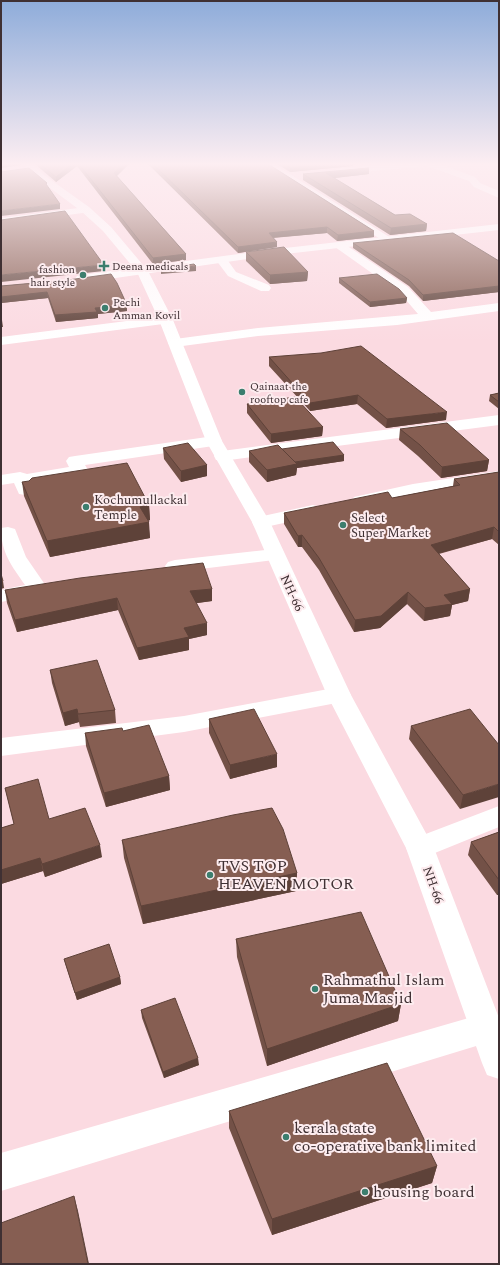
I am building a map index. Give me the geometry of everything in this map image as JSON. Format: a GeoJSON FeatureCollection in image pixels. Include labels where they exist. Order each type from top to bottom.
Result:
{"type":"FeatureCollection","features":[{"type":"Feature","properties":{"kind":"street","name":"NH-66"},"geometry":{"type":"LineString","coordinates":[[100,223],[142,271],[166,320],[218,448],[261,522],[339,695],[420,848],[499,1063]]}},
{"type":"Feature","properties":{"kind":"street"},"geometry":{"type":"LineString","coordinates":[[362,223],[389,240]]}},
{"type":"Feature","properties":{"kind":"street"},"geometry":{"type":"LineString","coordinates":[[69,280],[339,245],[499,227]]}},
{"type":"Feature","properties":{"kind":"street"},"geometry":{"type":"LineString","coordinates":[[339,245],[404,290],[427,316]]}},
{"type":"Feature","properties":{"kind":"street"},"geometry":{"type":"LineString","coordinates":[[222,260],[232,274],[266,288]]}},
{"type":"Feature","properties":{"kind":"street"},"geometry":{"type":"LineString","coordinates":[[175,343],[258,332],[396,321],[499,307]]}},
{"type":"Feature","properties":{"kind":"street"},"geometry":{"type":"LineString","coordinates":[[1,341],[166,320]]}},
{"type":"Feature","properties":{"kind":"street"},"geometry":{"type":"LineString","coordinates":[[1,480],[20,477],[23,485],[79,470],[75,461],[499,420]]}},
{"type":"Feature","properties":{"kind":"street"},"geometry":{"type":"LineString","coordinates":[[261,522],[413,489],[499,476]]}},
{"type":"Feature","properties":{"kind":"street"},"geometry":{"type":"LineString","coordinates":[[1,534],[8,533],[16,557],[46,588],[1,596]]}},
{"type":"Feature","properties":{"kind":"street"},"geometry":{"type":"LineString","coordinates":[[154,569],[275,555]]}},
{"type":"Feature","properties":{"kind":"street"},"geometry":{"type":"LineString","coordinates":[[1,747],[184,724],[339,695]]}},
{"type":"Feature","properties":{"kind":"street"},"geometry":{"type":"LineString","coordinates":[[420,848],[499,816]]}},
{"type":"Feature","properties":{"kind":"street"},"geometry":{"type":"LineString","coordinates":[[1,1172],[486,1028]]}},
{"type":"Feature","properties":{"kind":"building"},"geometry":{"type":"Polygon","coordinates":[[[1,223],[74,223],[104,265],[1,275],[1,223]]]}},
{"type":"Feature","properties":{"kind":"building"},"geometry":{"type":"Polygon","coordinates":[[[125,223],[158,223],[186,254],[153,258],[125,223]]]}},
{"type":"Feature","properties":{"kind":"building"},"geometry":{"type":"Polygon","coordinates":[[[213,223],[361,223],[374,231],[338,235],[327,227],[269,233],[277,242],[238,247],[213,223]]]}},
{"type":"Feature","properties":{"kind":"building"},"geometry":{"type":"Polygon","coordinates":[[[383,223],[427,224],[391,228],[383,223]]]}},
{"type":"Feature","properties":{"kind":"building"},"geometry":{"type":"Polygon","coordinates":[[[453,233],[499,261],[499,286],[423,295],[409,280],[353,243],[453,233]]]}},
{"type":"Feature","properties":{"kind":"building"},"geometry":{"type":"Polygon","coordinates":[[[284,247],[308,272],[270,275],[246,252],[284,247]]]}},
{"type":"Feature","properties":{"kind":"building"},"geometry":{"type":"Polygon","coordinates":[[[194,264],[196,266],[160,269],[194,264]]]}},
{"type":"Feature","properties":{"kind":"building"},"geometry":{"type":"Polygon","coordinates":[[[111,274],[117,283],[127,305],[95,308],[97,312],[55,315],[47,292],[1,297],[1,286],[68,280],[111,274]]]}},
{"type":"Feature","properties":{"kind":"building"},"geometry":{"type":"Polygon","coordinates":[[[377,274],[399,289],[407,298],[370,302],[339,278],[377,274]]]}},
{"type":"Feature","properties":{"kind":"building"},"geometry":{"type":"Polygon","coordinates":[[[361,346],[447,412],[387,419],[358,395],[310,403],[269,357],[321,353],[361,346]]]}},
{"type":"Feature","properties":{"kind":"building"},"geometry":{"type":"Polygon","coordinates":[[[499,393],[499,402],[490,395],[499,393]]]}},
{"type":"Feature","properties":{"kind":"building"},"geometry":{"type":"Polygon","coordinates":[[[295,397],[323,427],[271,434],[247,404],[295,397]]]}},
{"type":"Feature","properties":{"kind":"building"},"geometry":{"type":"Polygon","coordinates":[[[447,423],[489,460],[442,467],[420,445],[400,429],[447,423]]]}},
{"type":"Feature","properties":{"kind":"building"},"geometry":{"type":"Polygon","coordinates":[[[333,442],[344,455],[295,462],[282,449],[333,442]]]}},
{"type":"Feature","properties":{"kind":"building"},"geometry":{"type":"Polygon","coordinates":[[[188,443],[207,465],[181,471],[163,448],[188,443]]]}},
{"type":"Feature","properties":{"kind":"building"},"geometry":{"type":"Polygon","coordinates":[[[278,445],[297,464],[267,470],[249,451],[278,445]]]}},
{"type":"Feature","properties":{"kind":"building","name":"Kochumullackal Temple"},"geometry":{"type":"Polygon","coordinates":[[[127,463],[149,505],[140,507],[149,522],[47,541],[22,482],[29,481],[32,478],[127,463]]]}},
{"type":"Feature","properties":{"kind":"building"},"geometry":{"type":"Polygon","coordinates":[[[499,472],[499,532],[494,527],[431,545],[470,589],[444,595],[452,604],[425,608],[408,592],[381,616],[355,620],[319,558],[302,535],[298,536],[284,513],[388,492],[392,498],[460,485],[454,479],[499,472]]]}},
{"type":"Feature","properties":{"kind":"building"},"geometry":{"type":"Polygon","coordinates":[[[203,563],[212,589],[190,591],[207,623],[184,628],[189,637],[137,648],[117,598],[15,620],[5,590],[80,578],[203,563]]]}},
{"type":"Feature","properties":{"kind":"building"},"geometry":{"type":"Polygon","coordinates":[[[97,660],[115,710],[78,714],[77,709],[63,713],[50,670],[97,660]]]}},
{"type":"Feature","properties":{"kind":"building"},"geometry":{"type":"Polygon","coordinates":[[[254,709],[277,754],[230,765],[209,719],[254,709]]]}},
{"type":"Feature","properties":{"kind":"building"},"geometry":{"type":"Polygon","coordinates":[[[470,709],[499,745],[499,784],[463,795],[411,726],[470,709]]]}},
{"type":"Feature","properties":{"kind":"building"},"geometry":{"type":"Polygon","coordinates":[[[149,725],[169,776],[104,793],[85,733],[122,728],[123,731],[149,725]]]}},
{"type":"Feature","properties":{"kind":"building"},"geometry":{"type":"Polygon","coordinates":[[[38,779],[49,819],[85,808],[100,845],[42,864],[40,858],[1,870],[1,828],[14,824],[5,788],[38,779]]]}},
{"type":"Feature","properties":{"kind":"building","name":"TVS TOP HEAVEN MOTOR"},"geometry":{"type":"Polygon","coordinates":[[[272,808],[283,829],[297,873],[141,906],[122,840],[233,815],[272,808]]]}},
{"type":"Feature","properties":{"kind":"building"},"geometry":{"type":"Polygon","coordinates":[[[499,832],[499,880],[471,842],[499,832]]]}},
{"type":"Feature","properties":{"kind":"building","name":"Rahmathul Islam Juma Masjid"},"geometry":{"type":"Polygon","coordinates":[[[361,912],[401,1004],[267,1049],[236,939],[361,912]]]}},
{"type":"Feature","properties":{"kind":"building"},"geometry":{"type":"Polygon","coordinates":[[[109,944],[120,977],[75,993],[64,959],[109,944]]]}},
{"type":"Feature","properties":{"kind":"building"},"geometry":{"type":"Polygon","coordinates":[[[175,998],[198,1058],[163,1072],[141,1010],[175,998]]]}},
{"type":"Feature","properties":{"kind":"building"},"geometry":{"type":"Polygon","coordinates":[[[387,1063],[437,1166],[272,1219],[229,1111],[387,1063]]]}},
{"type":"Feature","properties":{"kind":"building"},"geometry":{"type":"Polygon","coordinates":[[[74,1196],[88,1264],[1,1264],[1,1223],[74,1196]]]}},
{"type":"Feature","properties":{"kind":"place","name":"Deena medicals"},"geometry":{"type":"Point","coordinates":[104,266]}},
{"type":"Feature","properties":{"kind":"place","name":"fashion hair style"},"geometry":{"type":"Point","coordinates":[83,275]}},
{"type":"Feature","properties":{"kind":"place","name":"Pechi Amman Kovil"},"geometry":{"type":"Point","coordinates":[105,308]}},
{"type":"Feature","properties":{"kind":"place","name":"Qainaat the rooftop cafe"},"geometry":{"type":"Point","coordinates":[242,392]}},
{"type":"Feature","properties":{"kind":"place","name":"Kochumullackal Temple"},"geometry":{"type":"Point","coordinates":[86,507]}},
{"type":"Feature","properties":{"kind":"place","name":"Select Super Market"},"geometry":{"type":"Point","coordinates":[343,525]}},
{"type":"Feature","properties":{"kind":"place","name":"TVS TOP HEAVEN MOTOR"},"geometry":{"type":"Point","coordinates":[210,875]}},
{"type":"Feature","properties":{"kind":"place","name":"Rahmathul Islam Juma Masjid"},"geometry":{"type":"Point","coordinates":[315,989]}},
{"type":"Feature","properties":{"kind":"place","name":"kerala state co-operative bank limited"},"geometry":{"type":"Point","coordinates":[286,1137]}},
{"type":"Feature","properties":{"kind":"place","name":"housing board"},"geometry":{"type":"Point","coordinates":[365,1192]}}]}
